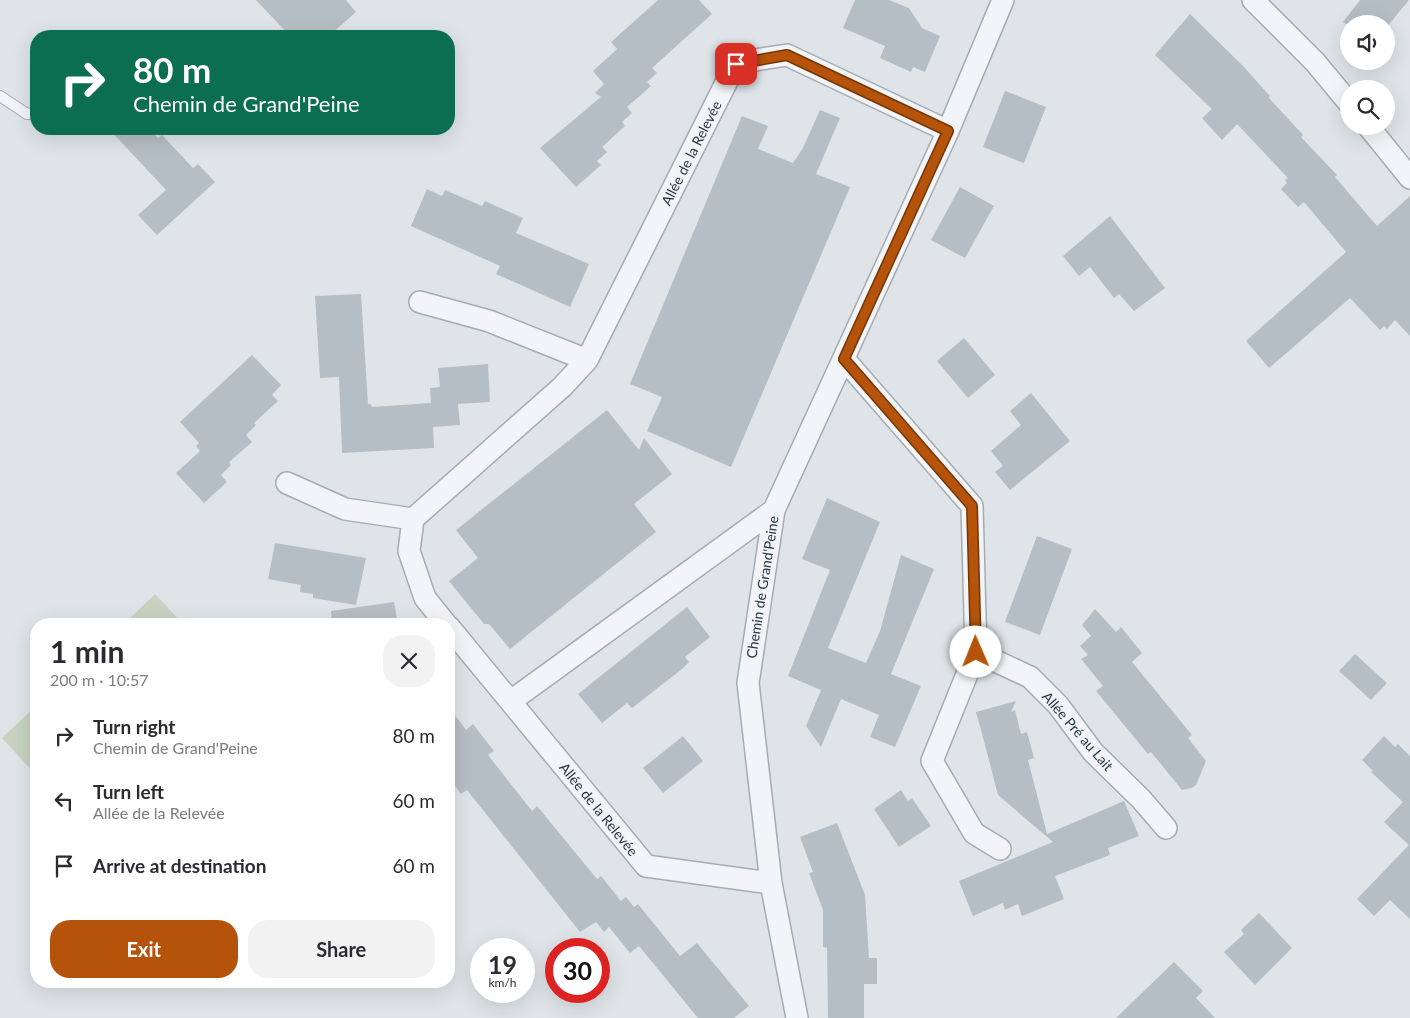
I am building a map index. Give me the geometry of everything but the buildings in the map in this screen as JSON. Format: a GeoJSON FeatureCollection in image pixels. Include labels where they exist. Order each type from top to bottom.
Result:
{"type":"FeatureCollection","features":[{"type":"Feature","properties":{"kind":"street"},"geometry":{"type":"LineString","coordinates":[[948,131],[1003,0]]}},
{"type":"Feature","properties":{"kind":"street"},"geometry":{"type":"LineString","coordinates":[[1253,0],[1315,62],[1340,92]]}},
{"type":"Feature","properties":{"kind":"street","name":"Allée de la Relevée"},"geometry":{"type":"LineString","coordinates":[[412,520],[562,387],[587,360],[736,64],[787,55],[948,131]]}},
{"type":"Feature","properties":{"kind":"street","name":"Chemin de Grand'Peine"},"geometry":{"type":"LineString","coordinates":[[797,1018],[771,883],[748,683],[774,510],[948,131]]}},
{"type":"Feature","properties":{"kind":"street"},"geometry":{"type":"LineString","coordinates":[[1375,135],[1410,178]]}},
{"type":"Feature","properties":{"kind":"street"},"geometry":{"type":"LineString","coordinates":[[420,302],[489,321],[587,360]]}},
{"type":"Feature","properties":{"kind":"street"},"geometry":{"type":"LineString","coordinates":[[844,359],[972,506],[976,652],[932,761],[974,833],[1000,849]]}},
{"type":"Feature","properties":{"kind":"street"},"geometry":{"type":"LineString","coordinates":[[287,483],[345,509],[412,520],[409,551],[425,598],[441,618]]}},
{"type":"Feature","properties":{"kind":"street"},"geometry":{"type":"LineString","coordinates":[[511,701],[774,510]]}},
{"type":"Feature","properties":{"kind":"street","name":"Allée de la Relevée"},"geometry":{"type":"LineString","coordinates":[[455,634],[646,866],[771,883]]}},
{"type":"Feature","properties":{"kind":"street","name":"Allée Pré au Lait"},"geometry":{"type":"LineString","coordinates":[[976,652],[1030,676],[1058,705],[1093,752],[1141,799],[1166,828]]}},
{"type":"Feature","properties":{"kind":"lane"},"geometry":{"type":"LineString","coordinates":[[0,96],[27,114],[30,114]]}},
{"type":"Feature","properties":{"kind":"green space"},"geometry":{"type":"Polygon","coordinates":[[[155,594],[177,618],[130,618],[155,594]]]}},
{"type":"Feature","properties":{"kind":"green space"},"geometry":{"type":"Polygon","coordinates":[[[30,712],[30,768],[2,738],[30,712]]]}},
{"type":"Feature","properties":{"kind":"route"},"geometry":{"type":"LineString","coordinates":[[736,64],[787,55],[948,131],[844,359],[972,506],[976,652]]}}]}
